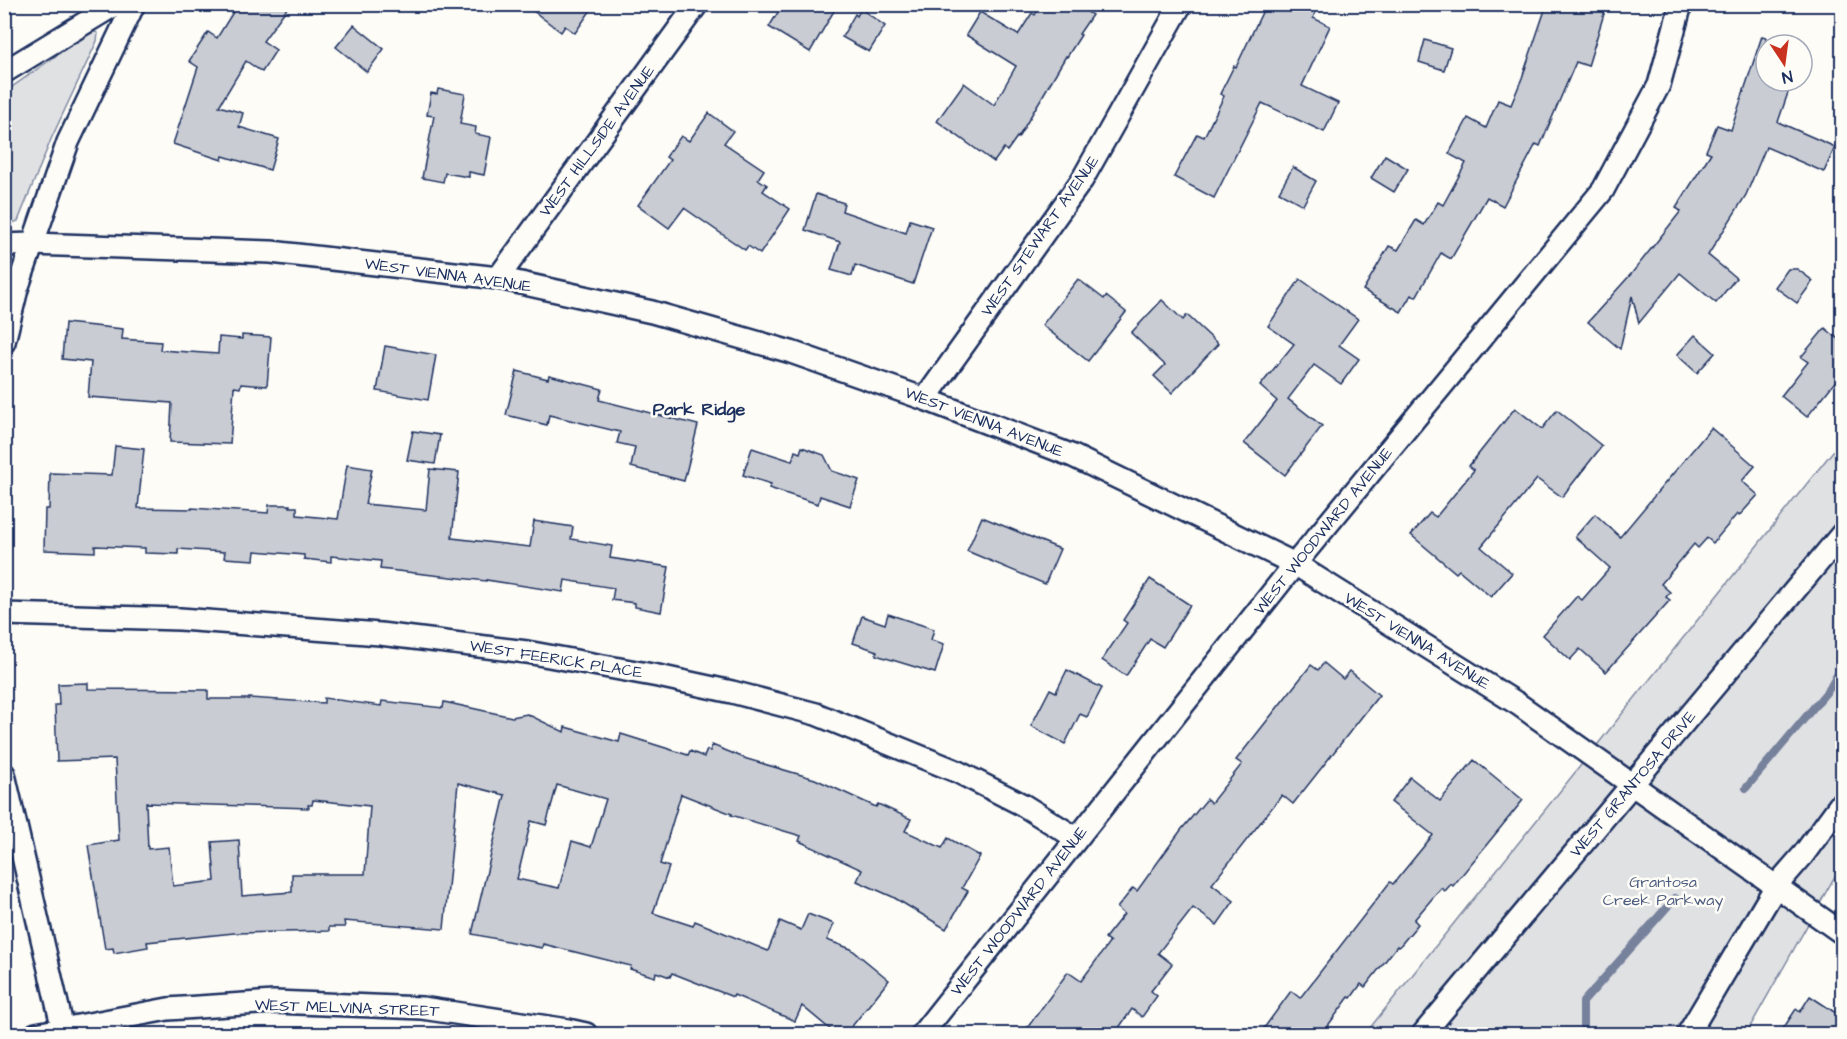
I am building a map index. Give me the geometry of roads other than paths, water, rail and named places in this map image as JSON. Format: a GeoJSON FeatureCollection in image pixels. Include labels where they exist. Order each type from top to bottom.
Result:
{"type":"FeatureCollection","features":[{"type":"Feature","properties":{"kind":"street"},"geometry":{"type":"LineString","coordinates":[[4,72],[116,4]]}},
{"type":"Feature","properties":{"kind":"street"},"geometry":{"type":"LineString","coordinates":[[4,342],[17,289],[68,142],[134,4]]}},
{"type":"Feature","properties":{"kind":"street","name":"WEST HILLSIDE AVENUE"},"geometry":{"type":"LineString","coordinates":[[498,278],[698,4]]}},
{"type":"Feature","properties":{"kind":"street","name":"WEST STEWART AVENUE"},"geometry":{"type":"LineString","coordinates":[[925,399],[1082,180],[1166,33],[1180,4]]}},
{"type":"Feature","properties":{"kind":"street","name":"WEST WOODWARD AVENUE"},"geometry":{"type":"LineString","coordinates":[[922,1035],[1295,564],[1603,190],[1659,85],[1681,4]]}},
{"type":"Feature","properties":{"kind":"street","name":"WEST VIENNA AVENUE"},"geometry":{"type":"LineString","coordinates":[[4,245],[271,252],[498,278],[652,312],[791,351],[925,399],[1073,456],[1295,564],[1518,704],[1842,933]]}},
{"type":"Feature","properties":{"kind":"street","name":"WEST GRANTOSA DRIVE"},"geometry":{"type":"LineString","coordinates":[[1424,1035],[1842,534]]}},
{"type":"Feature","properties":{"kind":"street","name":"WEST FEERICK PLACE"},"geometry":{"type":"LineString","coordinates":[[4,614],[180,619],[380,634],[527,652],[658,676],[816,714],[956,771],[1023,805],[1076,838]]}},
{"type":"Feature","properties":{"kind":"street"},"geometry":{"type":"LineString","coordinates":[[4,774],[63,1031]]}},
{"type":"Feature","properties":{"kind":"street"},"geometry":{"type":"LineString","coordinates":[[1688,1035],[1776,886],[1803,855],[1842,802]]}},
{"type":"Feature","properties":{"kind":"street","name":"WEST MELVINA STREET"},"geometry":{"type":"LineString","coordinates":[[36,1035],[168,1009],[273,1002],[422,1008],[568,1030],[586,1035]]}},
{"type":"Feature","properties":{"kind":"waterway"},"geometry":{"type":"LineString","coordinates":[[1746,788],[1830,688],[1842,666]]}},
{"type":"Feature","properties":{"kind":"waterway"},"geometry":{"type":"LineString","coordinates":[[1583,1034],[1583,1002],[1675,898]]}},
{"type":"Feature","properties":{"kind":"district","name":"Park Ridge"},"geometry":{"type":"Point","coordinates":[699,409]}},
{"type":"Feature","properties":{"kind":"park label","name":"Grantosa Creek Parkway"},"geometry":{"type":"Point","coordinates":[1663,891]}}]}
